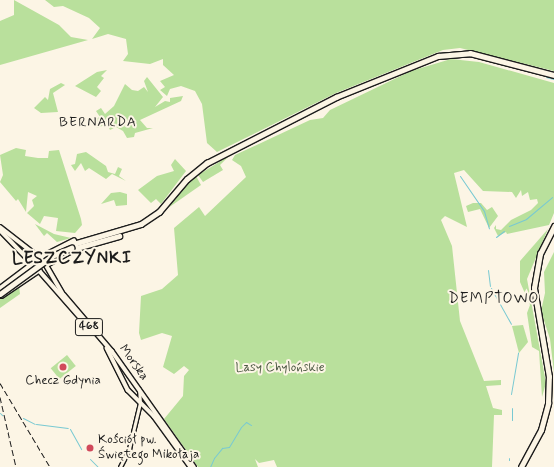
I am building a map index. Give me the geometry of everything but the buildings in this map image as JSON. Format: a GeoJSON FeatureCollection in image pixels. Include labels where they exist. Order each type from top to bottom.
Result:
{"type":"FeatureCollection","features":[{"type":"Feature","properties":{"kind":"highway"},"geometry":{"type":"LineString","coordinates":[[0,293],[52,256],[70,246],[114,235],[153,217],[191,177],[304,115],[361,88],[438,57],[470,53],[554,77]]}},
{"type":"Feature","properties":{"kind":"highway"},"geometry":{"type":"LineString","coordinates":[[46,264],[60,255],[119,236],[156,218],[191,177]]}},
{"type":"Feature","properties":{"kind":"highway"},"geometry":{"type":"LineString","coordinates":[[524,467],[543,432],[551,403],[551,373],[536,290],[540,262],[554,226]]}},
{"type":"Feature","properties":{"kind":"highway"},"geometry":{"type":"LineString","coordinates":[[521,467],[541,430],[548,403],[548,371],[534,291],[538,259],[552,231]]}},
{"type":"Feature","properties":{"kind":"highway"},"geometry":{"type":"LineString","coordinates":[[41,257],[56,248],[114,235]]}},
{"type":"Feature","properties":{"kind":"highway"},"geometry":{"type":"LineString","coordinates":[[70,246],[119,236]]}},
{"type":"Feature","properties":{"kind":"highway"},"geometry":{"type":"LineString","coordinates":[[56,248],[60,255]]}},
{"type":"Feature","properties":{"kind":"highway"},"geometry":{"type":"LineString","coordinates":[[0,288],[32,263]]}},
{"type":"Feature","properties":{"kind":"highway"},"geometry":{"type":"LineString","coordinates":[[0,293],[24,280],[38,270]]}},
{"type":"Feature","properties":{"kind":"main road","name":"Morska"},"geometry":{"type":"LineString","coordinates":[[0,227],[41,257],[64,295],[138,388],[194,467]]}},
{"type":"Feature","properties":{"kind":"main road","name":"Morska"},"geometry":{"type":"LineString","coordinates":[[0,230],[32,263],[109,350],[124,384],[144,406],[191,467]]}},
{"type":"Feature","properties":{"kind":"main road"},"geometry":{"type":"LineString","coordinates":[[32,263],[41,257]]}},
{"type":"Feature","properties":{"kind":"main road"},"geometry":{"type":"LineString","coordinates":[[38,270],[46,264]]}},
{"type":"Feature","properties":{"kind":"street"},"geometry":{"type":"LineString","coordinates":[[120,467],[128,454],[139,408],[140,403],[138,388]]}},
{"type":"Feature","properties":{"kind":"street"},"geometry":{"type":"LineString","coordinates":[[139,408],[144,406]]}},
{"type":"Feature","properties":{"kind":"green space"},"geometry":{"type":"Polygon","coordinates":[[[14,0],[59,25],[71,37],[88,40],[0,65],[0,21],[14,15],[14,0]]]}},
{"type":"Feature","properties":{"kind":"green space"},"geometry":{"type":"Polygon","coordinates":[[[45,0],[554,0],[554,71],[460,48],[443,50],[336,93],[217,152],[207,143],[202,104],[195,91],[181,86],[170,89],[167,96],[160,90],[165,87],[160,81],[174,75],[163,65],[163,59],[150,64],[123,61],[128,54],[126,39],[108,34],[92,39],[100,28],[89,18],[63,6],[54,7],[45,0]]]}},
{"type":"Feature","properties":{"kind":"green space","name":"Lasy Chylońskie"},"geometry":{"type":"Polygon","coordinates":[[[451,59],[479,62],[554,83],[554,213],[549,225],[507,234],[506,232],[498,236],[494,228],[496,225],[496,229],[501,230],[511,220],[531,210],[538,203],[537,199],[530,200],[528,192],[522,196],[521,190],[516,198],[512,192],[483,191],[464,170],[454,173],[467,227],[445,216],[441,220],[452,246],[460,321],[484,381],[501,380],[501,385],[486,386],[493,408],[502,410],[502,415],[494,415],[492,467],[277,467],[274,460],[259,463],[255,459],[258,467],[198,467],[164,419],[183,396],[184,376],[189,370],[184,366],[174,374],[163,367],[172,336],[162,333],[141,340],[139,333],[141,296],[162,289],[178,275],[174,228],[199,207],[205,216],[246,177],[241,166],[232,160],[235,155],[310,120],[323,118],[330,110],[411,71],[451,59]]]}},
{"type":"Feature","properties":{"kind":"green space"},"geometry":{"type":"Polygon","coordinates":[[[107,70],[101,76],[104,78],[97,87],[101,91],[96,97],[75,86],[97,72],[107,70]]]}},
{"type":"Feature","properties":{"kind":"green space"},"geometry":{"type":"Polygon","coordinates":[[[147,77],[163,97],[155,107],[165,101],[170,102],[170,98],[183,96],[181,101],[140,120],[147,128],[153,128],[135,133],[134,137],[127,138],[123,131],[116,127],[110,130],[107,124],[97,128],[95,119],[100,117],[96,111],[101,108],[105,114],[114,106],[125,84],[132,90],[138,91],[144,87],[148,92],[144,81],[147,77]]]}},
{"type":"Feature","properties":{"kind":"green space"},"geometry":{"type":"Polygon","coordinates":[[[61,83],[65,85],[53,93],[58,112],[41,113],[34,108],[45,97],[48,100],[50,89],[61,83]]]}},
{"type":"Feature","properties":{"kind":"green space"},"geometry":{"type":"Polygon","coordinates":[[[16,148],[26,150],[25,156],[38,158],[48,158],[49,151],[59,150],[81,219],[82,225],[75,233],[56,231],[58,218],[44,216],[40,224],[27,213],[34,206],[32,200],[37,196],[28,192],[26,212],[18,199],[16,201],[0,182],[3,175],[0,155],[16,148]]]}},
{"type":"Feature","properties":{"kind":"green space"},"geometry":{"type":"Polygon","coordinates":[[[86,152],[106,166],[108,172],[115,174],[118,167],[122,169],[119,176],[126,181],[112,174],[106,179],[89,168],[85,171],[81,163],[75,171],[71,165],[75,164],[77,154],[86,152]]]}},
{"type":"Feature","properties":{"kind":"green space"},"geometry":{"type":"Polygon","coordinates":[[[229,156],[220,165],[223,170],[203,182],[198,175],[229,156]]]}},
{"type":"Feature","properties":{"kind":"green space"},"geometry":{"type":"Polygon","coordinates":[[[175,159],[186,171],[161,204],[156,199],[151,203],[138,190],[157,176],[174,171],[171,165],[175,159]]]}},
{"type":"Feature","properties":{"kind":"green space"},"geometry":{"type":"Polygon","coordinates":[[[196,176],[201,185],[168,208],[188,183],[196,176]]]}},
{"type":"Feature","properties":{"kind":"green space"},"geometry":{"type":"Polygon","coordinates":[[[120,192],[127,194],[127,205],[116,206],[114,200],[101,204],[111,193],[120,192]]]}},
{"type":"Feature","properties":{"kind":"green space"},"geometry":{"type":"Polygon","coordinates":[[[473,203],[481,203],[487,210],[492,207],[498,216],[489,228],[480,209],[468,212],[466,206],[473,203]]]}},
{"type":"Feature","properties":{"kind":"green space"},"geometry":{"type":"Polygon","coordinates":[[[35,224],[54,234],[71,238],[57,242],[47,233],[44,236],[35,224]]]}},
{"type":"Feature","properties":{"kind":"green space"},"geometry":{"type":"Polygon","coordinates":[[[548,229],[527,279],[546,383],[542,397],[539,351],[532,347],[527,313],[530,305],[520,282],[520,261],[548,229]]]}},
{"type":"Feature","properties":{"kind":"green space"},"geometry":{"type":"Polygon","coordinates":[[[554,252],[554,373],[550,339],[541,311],[545,293],[544,272],[554,252]]]}},
{"type":"Feature","properties":{"kind":"green space"},"geometry":{"type":"Polygon","coordinates":[[[19,286],[20,294],[0,308],[0,298],[19,286]]]}},
{"type":"Feature","properties":{"kind":"green space"},"geometry":{"type":"Polygon","coordinates":[[[523,325],[528,342],[519,353],[512,326],[523,325]]]}},
{"type":"Feature","properties":{"kind":"green space"},"geometry":{"type":"Polygon","coordinates":[[[67,355],[76,366],[59,379],[51,368],[67,355]]]}},
{"type":"Feature","properties":{"kind":"waterway"},"geometry":{"type":"LineString","coordinates":[[546,77],[554,79]]}},
{"type":"Feature","properties":{"kind":"waterway"},"geometry":{"type":"LineString","coordinates":[[460,176],[484,211],[489,228]]}},
{"type":"Feature","properties":{"kind":"waterway"},"geometry":{"type":"LineString","coordinates":[[509,226],[526,219],[552,197]]}},
{"type":"Feature","properties":{"kind":"waterway"},"geometry":{"type":"LineString","coordinates":[[496,237],[504,231]]}},
{"type":"Feature","properties":{"kind":"waterway"},"geometry":{"type":"LineString","coordinates":[[488,270],[490,286]]}},
{"type":"Feature","properties":{"kind":"waterway"},"geometry":{"type":"LineString","coordinates":[[491,288],[511,324]]}},
{"type":"Feature","properties":{"kind":"waterway"},"geometry":{"type":"LineString","coordinates":[[511,394],[518,353]]}},
{"type":"Feature","properties":{"kind":"waterway"},"geometry":{"type":"LineString","coordinates":[[512,408],[512,420]]}},
{"type":"Feature","properties":{"kind":"waterway"},"geometry":{"type":"LineString","coordinates":[[23,418],[35,424]]}},
{"type":"Feature","properties":{"kind":"waterway"},"geometry":{"type":"LineString","coordinates":[[210,467],[214,458],[222,448],[229,447],[241,427],[246,422],[251,425]]}},
{"type":"Feature","properties":{"kind":"waterway"},"geometry":{"type":"LineString","coordinates":[[36,424],[68,428]]}},
{"type":"Feature","properties":{"kind":"waterway"},"geometry":{"type":"LineString","coordinates":[[70,429],[81,449]]}},
{"type":"Feature","properties":{"kind":"waterway"},"geometry":{"type":"LineString","coordinates":[[90,459],[98,467]]}},
{"type":"Feature","properties":{"kind":"railway"},"geometry":{"type":"LineString","coordinates":[[0,383],[50,467]]}},
{"type":"Feature","properties":{"kind":"railway"},"geometry":{"type":"LineString","coordinates":[[0,397],[16,467]]}},
{"type":"Feature","properties":{"kind":"place","name":"Checz Gdynia"},"geometry":{"type":"Point","coordinates":[63,367]}},
{"type":"Feature","properties":{"kind":"place","name":"Kościół pw. Świętego Mikołaja"},"geometry":{"type":"Point","coordinates":[90,448]}},
{"type":"Feature","properties":{"kind":"district","name":"BERNARDA"},"geometry":{"type":"Point","coordinates":[98,122]}},
{"type":"Feature","properties":{"kind":"district","name":"LESZCZYNKI"},"geometry":{"type":"Point","coordinates":[72,259]}},
{"type":"Feature","properties":{"kind":"district","name":"DEMPTOWO"},"geometry":{"type":"Point","coordinates":[494,300]}}]}
